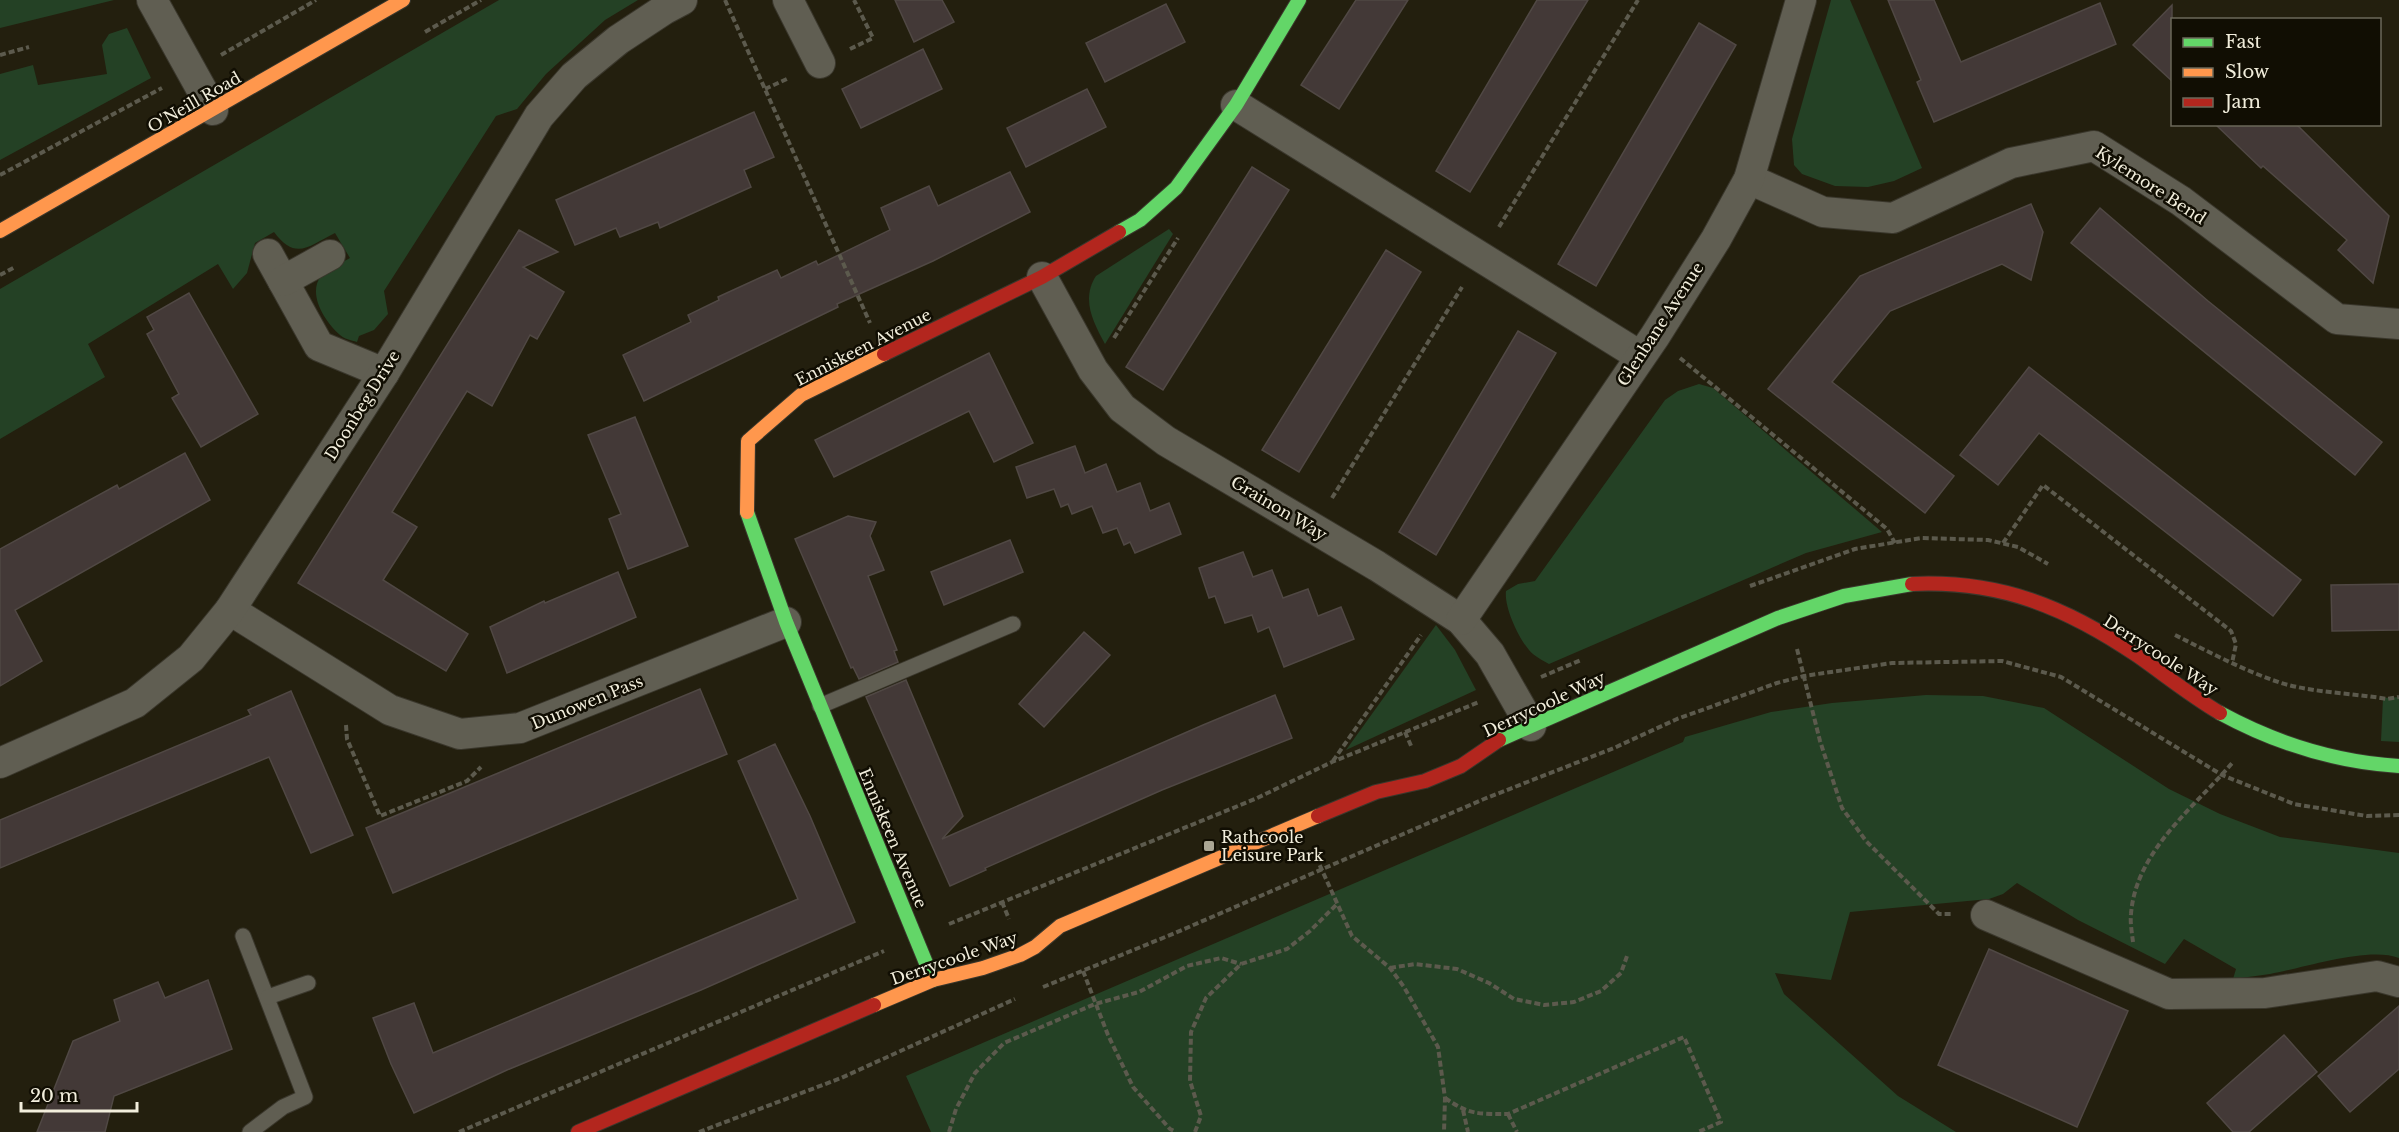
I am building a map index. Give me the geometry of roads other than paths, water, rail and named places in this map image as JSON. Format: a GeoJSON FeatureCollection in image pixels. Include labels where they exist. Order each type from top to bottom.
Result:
{"type":"FeatureCollection","features":[{"type":"Feature","properties":{"kind":"street"},"geometry":{"type":"LineString","coordinates":[[152,0],[213,110]]}},
{"type":"Feature","properties":{"kind":"street","name":"O'Neill Road"},"geometry":{"type":"LineString","coordinates":[[0,231],[403,0]]}},
{"type":"Feature","properties":{"kind":"street","name":"Doonbeg Drive"},"geometry":{"type":"LineString","coordinates":[[0,763],[135,703],[191,658],[230,610],[384,373],[539,116],[574,76],[592,61],[618,40],[682,0]]}},
{"type":"Feature","properties":{"kind":"street"},"geometry":{"type":"LineString","coordinates":[[788,0],[819,63]]}},
{"type":"Feature","properties":{"kind":"street","name":"Enniskeen Avenue"},"geometry":{"type":"LineString","coordinates":[[933,980],[786,622],[746,509],[748,441],[801,395],[1042,277],[1140,220],[1176,188],[1236,105],[1299,0]]}},
{"type":"Feature","properties":{"kind":"street","name":"Glenbane Avenue"},"geometry":{"type":"LineString","coordinates":[[1451,614],[1647,346],[1716,239],[1749,179],[1794,2]]}},
{"type":"Feature","properties":{"kind":"street"},"geometry":{"type":"LineString","coordinates":[[1236,105],[1647,346]]}},
{"type":"Feature","properties":{"kind":"street","name":"Kylemore Bend"},"geometry":{"type":"LineString","coordinates":[[1749,179],[1822,212],[1893,218],[2011,163],[2094,146],[2181,201],[2337,319],[2399,324]]}},
{"type":"Feature","properties":{"kind":"street"},"geometry":{"type":"LineString","coordinates":[[268,254],[319,346],[384,373]]}},
{"type":"Feature","properties":{"kind":"street"},"geometry":{"type":"LineString","coordinates":[[283,281],[330,255]]}},
{"type":"Feature","properties":{"kind":"street","name":"Grainon Way"},"geometry":{"type":"LineString","coordinates":[[1042,277],[1093,370],[1122,408],[1166,441],[1377,566],[1451,614],[1490,654],[1531,726]]}},
{"type":"Feature","properties":{"kind":"street","name":"Derrycoole Way"},"geometry":{"type":"LineString","coordinates":[[578,1132],[615,1125],[933,980],[984,967],[1031,949],[1060,926],[1376,792],[1425,781],[1461,766],[1498,740],[1788,613],[1848,594],[1902,585],[1949,583],[2003,590],[2054,609],[2112,639],[2219,712],[2259,732],[2302,750],[2348,761],[2399,766]]}},
{"type":"Feature","properties":{"kind":"street","name":"Dunowen Pass"},"geometry":{"type":"LineString","coordinates":[[230,610],[390,710],[460,734],[520,728],[786,622]]}},
{"type":"Feature","properties":{"kind":"street"},"geometry":{"type":"LineString","coordinates":[[1986,915],[2169,994],[2265,993],[2377,976],[2399,982]]}},
{"type":"Feature","properties":{"kind":"lane"},"geometry":{"type":"LineString","coordinates":[[820,706],[1013,624]]}},
{"type":"Feature","properties":{"kind":"lane"},"geometry":{"type":"LineString","coordinates":[[243,936],[305,1097],[283,1107],[250,1132]]}},
{"type":"Feature","properties":{"kind":"lane"},"geometry":{"type":"LineString","coordinates":[[268,997],[308,984]]}},
{"type":"Feature","properties":{"kind":"place","name":"Rathcoole Leisure Park"},"geometry":{"type":"Point","coordinates":[1209,846]}}]}
